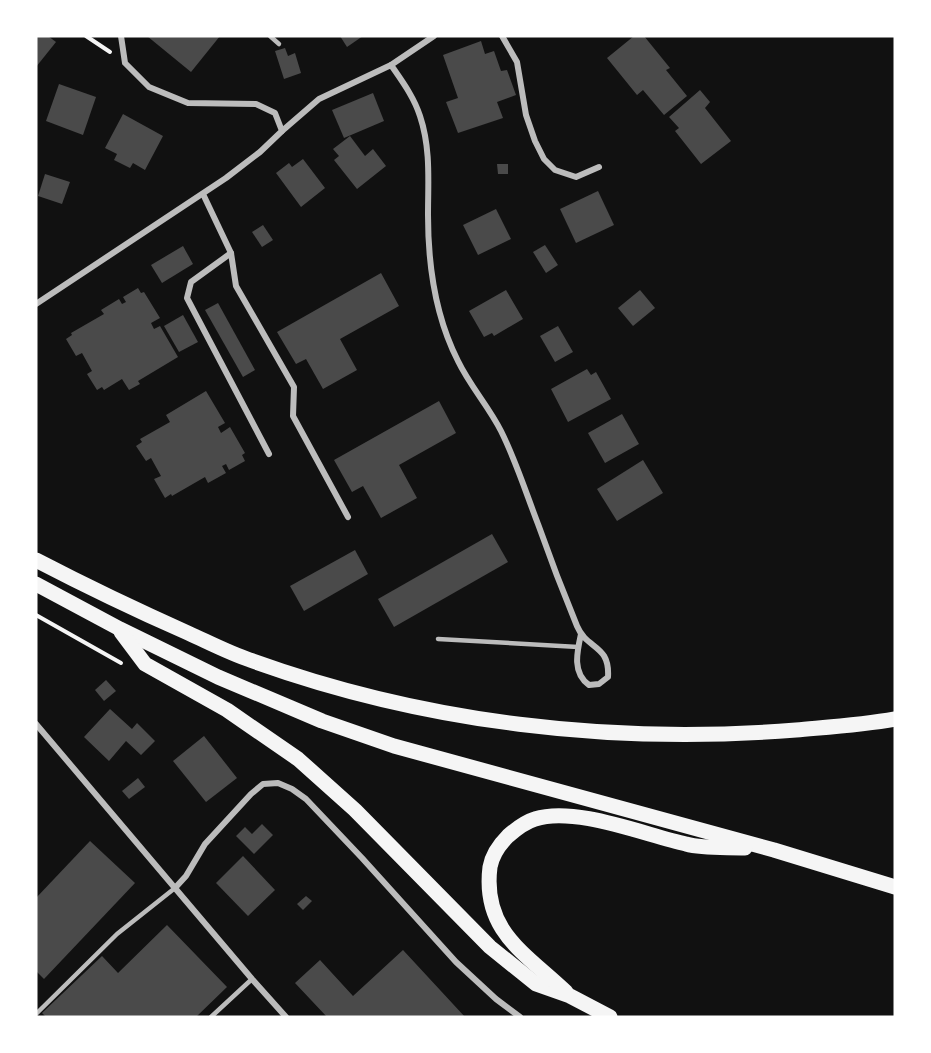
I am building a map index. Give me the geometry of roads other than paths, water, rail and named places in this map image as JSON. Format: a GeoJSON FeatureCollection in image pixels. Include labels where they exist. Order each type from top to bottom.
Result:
{"type":"FeatureCollection","features":[{"type":"Feature","properties":{"kind":"main road"},"geometry":{"type":"LineString","coordinates":[[36,560],[112,599],[249,660],[357,694],[450,715],[548,728],[645,735],[752,733],[874,723],[895,719]]}},
{"type":"Feature","properties":{"kind":"main road"},"geometry":{"type":"LineString","coordinates":[[36,584],[120,629],[228,681],[322,721],[394,746],[774,850],[895,887]]}},
{"type":"Feature","properties":{"kind":"main road"},"geometry":{"type":"LineString","coordinates":[[120,629],[145,664],[227,710],[298,759],[355,810],[490,947],[536,984],[570,996],[610,1017]]}},
{"type":"Feature","properties":{"kind":"main road"},"geometry":{"type":"LineString","coordinates":[[570,996],[506,938],[494,915],[488,886],[491,862],[502,843],[518,828],[534,819],[554,816],[593,819],[689,845],[774,850]]}},
{"type":"Feature","properties":{"kind":"street"},"geometry":{"type":"LineString","coordinates":[[121,36],[125,63],[149,87],[188,104],[256,104],[275,113],[282,130]]}},
{"type":"Feature","properties":{"kind":"street"},"geometry":{"type":"LineString","coordinates":[[36,304],[202,194],[260,152],[319,99],[391,65],[434,36]]}},
{"type":"Feature","properties":{"kind":"street"},"geometry":{"type":"LineString","coordinates":[[502,36],[517,62],[526,115],[544,159],[555,170],[576,177],[599,167]]}},
{"type":"Feature","properties":{"kind":"street"},"geometry":{"type":"LineString","coordinates":[[391,65],[413,99],[421,118],[429,157],[428,217],[431,274],[442,319],[458,361],[500,429],[516,464],[554,570],[581,634],[603,653],[609,664],[608,677],[600,684],[589,685],[582,680],[578,669],[578,647],[581,634]]}},
{"type":"Feature","properties":{"kind":"street"},"geometry":{"type":"LineString","coordinates":[[202,194],[231,253],[236,286],[294,387],[293,416],[348,517]]}},
{"type":"Feature","properties":{"kind":"street"},"geometry":{"type":"LineString","coordinates":[[231,253],[191,282],[188,298],[269,454]]}},
{"type":"Feature","properties":{"kind":"street"},"geometry":{"type":"LineString","coordinates":[[36,724],[286,1017]]}},
{"type":"Feature","properties":{"kind":"street"},"geometry":{"type":"LineString","coordinates":[[175,888],[186,876],[205,844],[251,794],[263,784],[278,783],[292,789],[306,800],[456,962],[496,999],[520,1017]]}},
{"type":"Feature","properties":{"kind":"lane"},"geometry":{"type":"LineString","coordinates":[[270,36],[279,44]]}},
{"type":"Feature","properties":{"kind":"lane"},"geometry":{"type":"LineString","coordinates":[[438,639],[578,647]]}},
{"type":"Feature","properties":{"kind":"lane"},"geometry":{"type":"LineString","coordinates":[[36,1014],[117,934],[175,888]]}},
{"type":"Feature","properties":{"kind":"lane"},"geometry":{"type":"LineString","coordinates":[[211,1017],[252,979]]}}]}
